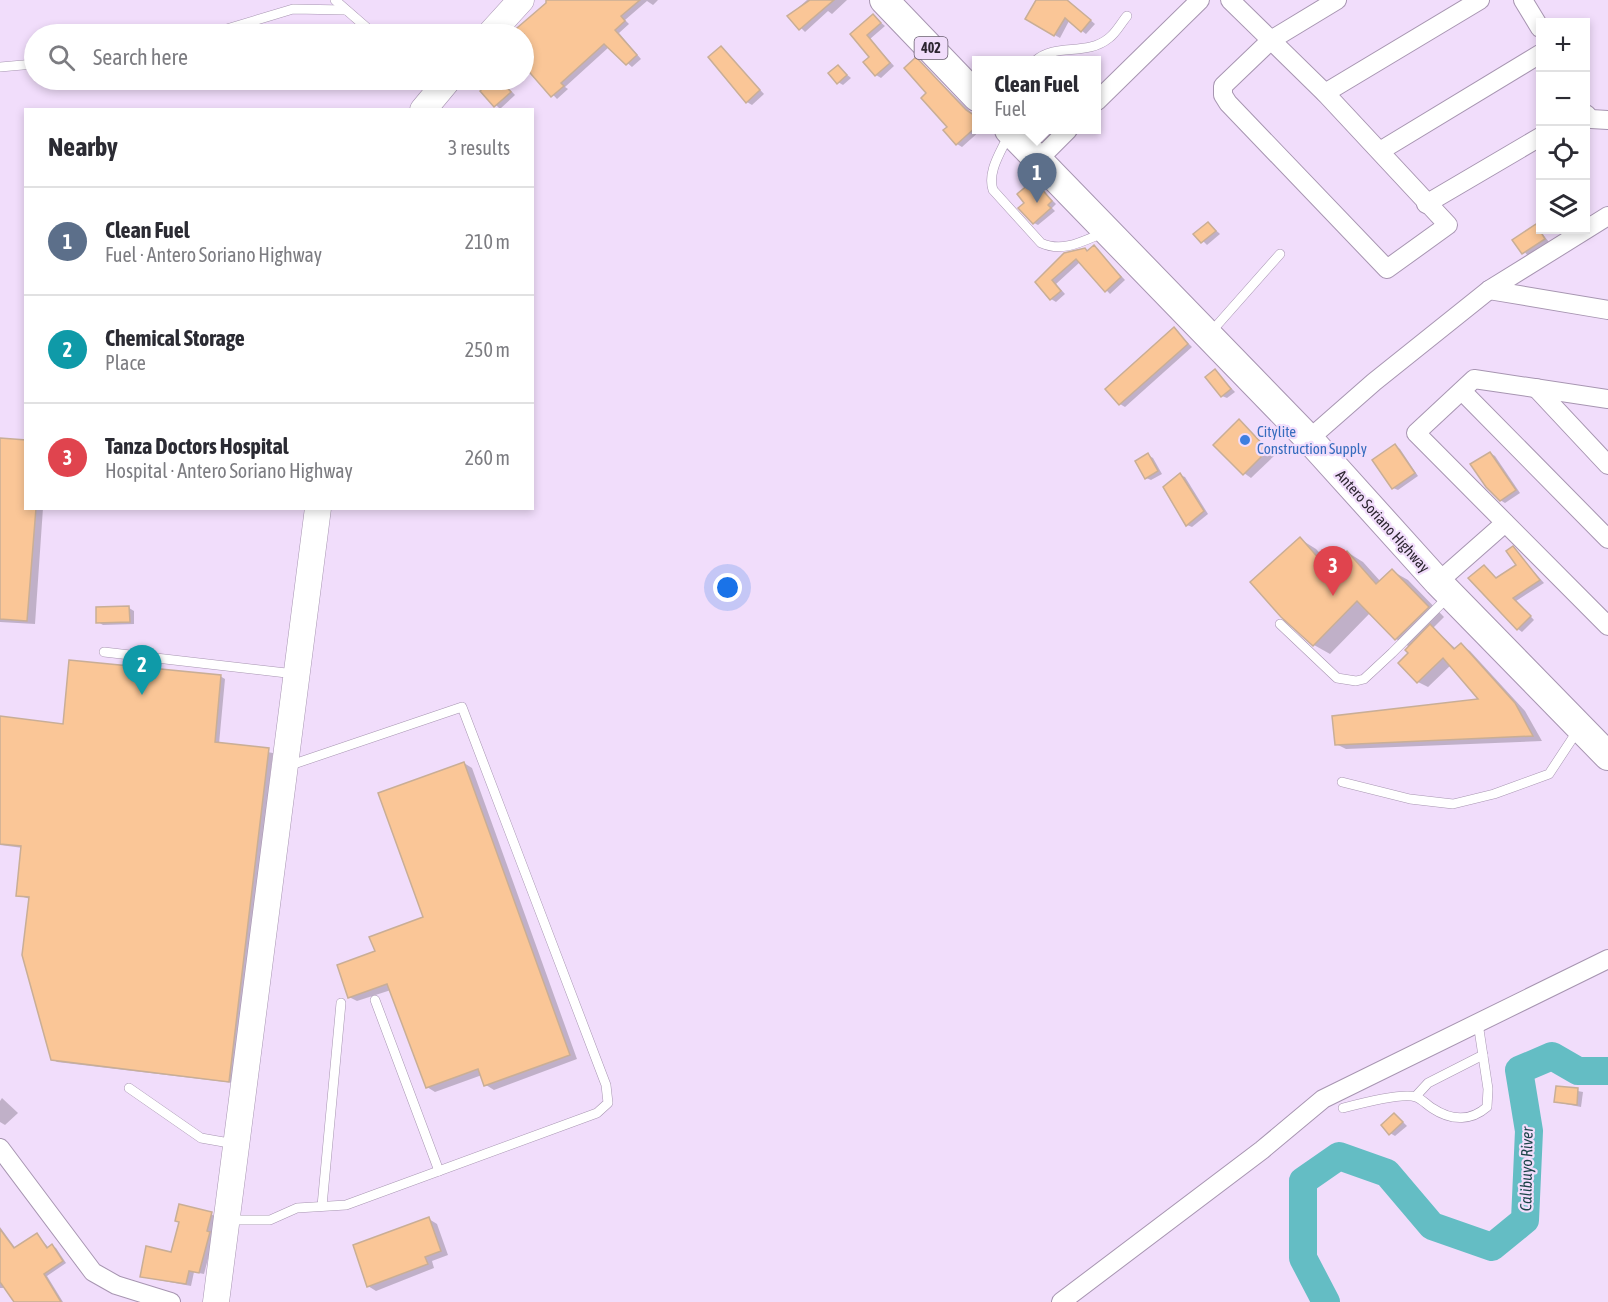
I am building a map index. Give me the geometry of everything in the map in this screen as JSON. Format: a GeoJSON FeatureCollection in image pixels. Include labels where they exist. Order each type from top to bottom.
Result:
{"type":"FeatureCollection","features":[{"type":"Feature","properties":{"kind":"main road","name":"402"},"geometry":{"type":"LineString","coordinates":[[884,0],[972,92]]}},
{"type":"Feature","properties":{"kind":"main road","name":"Antero Soriano Highway"},"geometry":{"type":"LineString","coordinates":[[1014,134],[1309,439],[1444,588],[1608,756]]}},
{"type":"Feature","properties":{"kind":"street"},"geometry":{"type":"LineString","coordinates":[[499,24],[521,0]]}},
{"type":"Feature","properties":{"kind":"street"},"geometry":{"type":"LineString","coordinates":[[1101,97],[1200,0]]}},
{"type":"Feature","properties":{"kind":"street"},"geometry":{"type":"LineString","coordinates":[[1230,0],[1271,40],[1325,93],[1448,225],[1387,269],[1228,104],[1223,95],[1223,86],[1271,40],[1337,0]]}},
{"type":"Feature","properties":{"kind":"street"},"geometry":{"type":"LineString","coordinates":[[1325,93],[1480,0]]}},
{"type":"Feature","properties":{"kind":"street"},"geometry":{"type":"LineString","coordinates":[[1523,0],[1536,21]]}},
{"type":"Feature","properties":{"kind":"street"},"geometry":{"type":"LineString","coordinates":[[1380,151],[1536,56]]}},
{"type":"Feature","properties":{"kind":"street"},"geometry":{"type":"LineString","coordinates":[[425,108],[440,90]]}},
{"type":"Feature","properties":{"kind":"street"},"geometry":{"type":"LineString","coordinates":[[1590,118],[1608,120]]}},
{"type":"Feature","properties":{"kind":"street"},"geometry":{"type":"LineString","coordinates":[[1038,160],[1063,134]]}},
{"type":"Feature","properties":{"kind":"street"},"geometry":{"type":"LineString","coordinates":[[1426,204],[1536,139]]}},
{"type":"Feature","properties":{"kind":"street"},"geometry":{"type":"LineString","coordinates":[[1309,439],[1374,382],[1489,290],[1608,216]]}},
{"type":"Feature","properties":{"kind":"street"},"geometry":{"type":"LineString","coordinates":[[1489,290],[1608,310]]}},
{"type":"Feature","properties":{"kind":"street"},"geometry":{"type":"LineString","coordinates":[[1608,399],[1474,379],[1416,433],[1608,626]]}},
{"type":"Feature","properties":{"kind":"street"},"geometry":{"type":"LineString","coordinates":[[1536,388],[1608,465]]}},
{"type":"Feature","properties":{"kind":"street"},"geometry":{"type":"LineString","coordinates":[[1462,391],[1608,539]]}},
{"type":"Feature","properties":{"kind":"street"},"geometry":{"type":"LineString","coordinates":[[216,1302],[318,510]]}},
{"type":"Feature","properties":{"kind":"street"},"geometry":{"type":"LineString","coordinates":[[1444,588],[1505,523]]}},
{"type":"Feature","properties":{"kind":"street"},"geometry":{"type":"LineString","coordinates":[[1061,1302],[1262,1150],[1323,1099],[1608,958]]}},
{"type":"Feature","properties":{"kind":"street"},"geometry":{"type":"LineString","coordinates":[[0,1148],[112,1294],[171,1302]]}},
{"type":"Feature","properties":{"kind":"lane"},"geometry":{"type":"LineString","coordinates":[[335,0],[362,24]]}},
{"type":"Feature","properties":{"kind":"lane"},"geometry":{"type":"LineString","coordinates":[[243,24],[293,9],[345,10]]}},
{"type":"Feature","properties":{"kind":"lane"},"geometry":{"type":"LineString","coordinates":[[1043,56],[1056,50],[1077,51],[1092,48],[1110,38],[1127,16]]}},
{"type":"Feature","properties":{"kind":"lane"},"geometry":{"type":"LineString","coordinates":[[0,67],[24,65]]}},
{"type":"Feature","properties":{"kind":"lane"},"geometry":{"type":"LineString","coordinates":[[1008,134],[990,180],[998,197],[1041,243],[1065,248],[1107,232]]}},
{"type":"Feature","properties":{"kind":"lane"},"geometry":{"type":"LineString","coordinates":[[1207,336],[1280,254]]}},
{"type":"Feature","properties":{"kind":"lane"},"geometry":{"type":"LineString","coordinates":[[1280,624],[1337,678],[1356,681],[1364,679],[1392,653],[1444,588]]}},
{"type":"Feature","properties":{"kind":"lane"},"geometry":{"type":"LineString","coordinates":[[104,652],[295,674]]}},
{"type":"Feature","properties":{"kind":"lane"},"geometry":{"type":"LineString","coordinates":[[228,1220],[270,1220],[297,1209],[346,1205],[597,1113],[608,1103],[606,1085],[462,707],[285,767]]}},
{"type":"Feature","properties":{"kind":"lane"},"geometry":{"type":"LineString","coordinates":[[1342,782],[1410,799],[1453,804],[1484,797],[1549,774],[1579,728]]}},
{"type":"Feature","properties":{"kind":"lane"},"geometry":{"type":"LineString","coordinates":[[375,1000],[439,1171]]}},
{"type":"Feature","properties":{"kind":"lane"},"geometry":{"type":"LineString","coordinates":[[322,1206],[340,1004]]}},
{"type":"Feature","properties":{"kind":"lane"},"geometry":{"type":"LineString","coordinates":[[1416,1096],[1447,1116],[1463,1118],[1478,1115],[1487,1107],[1488,1089],[1478,1023]]}},
{"type":"Feature","properties":{"kind":"lane"},"geometry":{"type":"LineString","coordinates":[[1343,1108],[1416,1096],[1428,1083],[1483,1055]]}},
{"type":"Feature","properties":{"kind":"lane"},"geometry":{"type":"LineString","coordinates":[[129,1088],[201,1138],[237,1144]]}},
{"type":"Feature","properties":{"kind":"building"},"geometry":{"type":"Polygon","coordinates":[[[546,0],[640,0],[621,16],[625,21],[615,30],[637,55],[626,65],[604,44],[561,83],[564,86],[551,97],[534,77],[534,24],[522,24],[546,3],[546,0]]]}},
{"type":"Feature","properties":{"kind":"building"},"geometry":{"type":"Polygon","coordinates":[[[810,0],[834,0],[799,30],[787,16],[810,0]]]}},
{"type":"Feature","properties":{"kind":"building"},"geometry":{"type":"Polygon","coordinates":[[[1036,0],[1067,0],[1091,20],[1081,32],[1065,18],[1054,36],[1025,19],[1036,0]]]}},
{"type":"Feature","properties":{"kind":"building"},"geometry":{"type":"Polygon","coordinates":[[[873,14],[881,23],[867,35],[890,63],[875,76],[863,62],[869,57],[850,34],[873,14]]]}},
{"type":"Feature","properties":{"kind":"building"},"geometry":{"type":"Polygon","coordinates":[[[721,46],[760,90],[746,103],[708,57],[721,46]]]}},
{"type":"Feature","properties":{"kind":"building"},"geometry":{"type":"Polygon","coordinates":[[[916,57],[972,114],[972,131],[956,145],[943,130],[947,127],[921,98],[926,93],[904,68],[916,57]]]}},
{"type":"Feature","properties":{"kind":"building"},"geometry":{"type":"Polygon","coordinates":[[[838,65],[847,75],[837,84],[828,73],[838,65]]]}},
{"type":"Feature","properties":{"kind":"building"},"geometry":{"type":"Polygon","coordinates":[[[509,90],[511,92],[494,107],[480,91],[509,90]]]}},
{"type":"Feature","properties":{"kind":"building"},"geometry":{"type":"Polygon","coordinates":[[[1034,180],[1052,201],[1048,205],[1051,208],[1033,224],[1018,208],[1024,203],[1017,194],[1034,180]]]}},
{"type":"Feature","properties":{"kind":"building"},"geometry":{"type":"Polygon","coordinates":[[[1208,222],[1216,231],[1201,243],[1193,234],[1208,222]]]}},
{"type":"Feature","properties":{"kind":"building"},"geometry":{"type":"Polygon","coordinates":[[[1536,224],[1536,234],[1542,234],[1545,239],[1522,254],[1512,240],[1536,224]]]}},
{"type":"Feature","properties":{"kind":"building"},"geometry":{"type":"Polygon","coordinates":[[[1094,245],[1121,277],[1105,292],[1076,259],[1052,280],[1061,291],[1050,300],[1035,282],[1064,253],[1085,248],[1087,251],[1094,245]]]}},
{"type":"Feature","properties":{"kind":"building"},"geometry":{"type":"Polygon","coordinates":[[[1174,327],[1188,344],[1119,405],[1105,389],[1174,327]]]}},
{"type":"Feature","properties":{"kind":"building"},"geometry":{"type":"Polygon","coordinates":[[[1215,369],[1231,389],[1221,397],[1205,377],[1215,369]]]}},
{"type":"Feature","properties":{"kind":"building"},"geometry":{"type":"Polygon","coordinates":[[[1239,419],[1268,450],[1243,475],[1213,445],[1239,419]]]}},
{"type":"Feature","properties":{"kind":"building"},"geometry":{"type":"Polygon","coordinates":[[[0,438],[24,440],[24,510],[36,510],[27,621],[0,619],[0,438]]]}},
{"type":"Feature","properties":{"kind":"building"},"geometry":{"type":"Polygon","coordinates":[[[1395,444],[1415,473],[1392,489],[1372,460],[1395,444]]]}},
{"type":"Feature","properties":{"kind":"building"},"geometry":{"type":"Polygon","coordinates":[[[1490,452],[1516,490],[1500,501],[1486,487],[1470,464],[1490,452]]]}},
{"type":"Feature","properties":{"kind":"building"},"geometry":{"type":"Polygon","coordinates":[[[1148,453],[1158,471],[1145,479],[1135,461],[1148,453]]]}},
{"type":"Feature","properties":{"kind":"building"},"geometry":{"type":"Polygon","coordinates":[[[1180,473],[1204,511],[1186,526],[1163,487],[1180,473]]]}},
{"type":"Feature","properties":{"kind":"building"},"geometry":{"type":"Polygon","coordinates":[[[1300,537],[1327,568],[1347,551],[1376,584],[1392,569],[1429,607],[1395,640],[1357,601],[1313,646],[1281,617],[1250,582],[1300,537]]]}},
{"type":"Feature","properties":{"kind":"building"},"geometry":{"type":"Polygon","coordinates":[[[1513,546],[1540,580],[1513,598],[1531,616],[1517,630],[1468,578],[1484,565],[1496,578],[1516,565],[1506,551],[1513,546]]]}},
{"type":"Feature","properties":{"kind":"building"},"geometry":{"type":"Polygon","coordinates":[[[129,606],[130,622],[96,623],[96,607],[129,606]]]}},
{"type":"Feature","properties":{"kind":"building"},"geometry":{"type":"Polygon","coordinates":[[[1430,624],[1454,649],[1461,643],[1515,703],[1533,736],[1335,745],[1332,716],[1478,699],[1443,658],[1417,683],[1398,663],[1408,653],[1405,650],[1430,624]]]}},
{"type":"Feature","properties":{"kind":"building"},"geometry":{"type":"Polygon","coordinates":[[[69,660],[221,675],[215,742],[269,748],[229,1082],[51,1060],[22,955],[29,897],[16,896],[21,846],[0,844],[0,716],[63,724],[69,660]]]}},
{"type":"Feature","properties":{"kind":"building"},"geometry":{"type":"Polygon","coordinates":[[[464,762],[570,1055],[484,1086],[478,1069],[426,1088],[387,984],[348,998],[337,965],[375,951],[369,937],[423,917],[378,793],[464,762]]]}},
{"type":"Feature","properties":{"kind":"building"},"geometry":{"type":"Polygon","coordinates":[[[1556,1086],[1578,1088],[1577,1105],[1554,1102],[1556,1086]]]}},
{"type":"Feature","properties":{"kind":"building"},"geometry":{"type":"Polygon","coordinates":[[[1394,1113],[1403,1122],[1389,1135],[1381,1125],[1394,1113]]]}},
{"type":"Feature","properties":{"kind":"building"},"geometry":{"type":"Polygon","coordinates":[[[179,1204],[212,1212],[207,1231],[210,1232],[199,1273],[189,1271],[186,1284],[140,1277],[146,1246],[171,1252],[179,1222],[175,1221],[179,1204]]]}},
{"type":"Feature","properties":{"kind":"building"},"geometry":{"type":"Polygon","coordinates":[[[429,1217],[441,1251],[425,1257],[428,1264],[367,1287],[353,1245],[429,1217]]]}},
{"type":"Feature","properties":{"kind":"building"},"geometry":{"type":"Polygon","coordinates":[[[0,1229],[14,1248],[37,1233],[47,1248],[52,1244],[63,1261],[44,1274],[61,1302],[14,1302],[0,1282],[0,1229]]]}},
{"type":"Feature","properties":{"kind":"waterway","name":"Calibuyo River"},"geometry":{"type":"LineString","coordinates":[[1326,1302],[1303,1258],[1303,1181],[1339,1156],[1387,1173],[1432,1226],[1492,1247],[1525,1220],[1529,1131],[1519,1070],[1552,1056],[1578,1071],[1608,1071]]}},
{"type":"Feature","properties":{"kind":"place","name":"Clean Fuel"},"geometry":{"type":"Point","coordinates":[1037,203]}},
{"type":"Feature","properties":{"kind":"place","name":"Citylite Construction Supply"},"geometry":{"type":"Point","coordinates":[1245,440]}},
{"type":"Feature","properties":{"kind":"place","name":"Tanza Doctors Hospital"},"geometry":{"type":"Point","coordinates":[1333,596]}},
{"type":"Feature","properties":{"kind":"place","name":"Chemical Storage"},"geometry":{"type":"Point","coordinates":[142,695]}}]}
